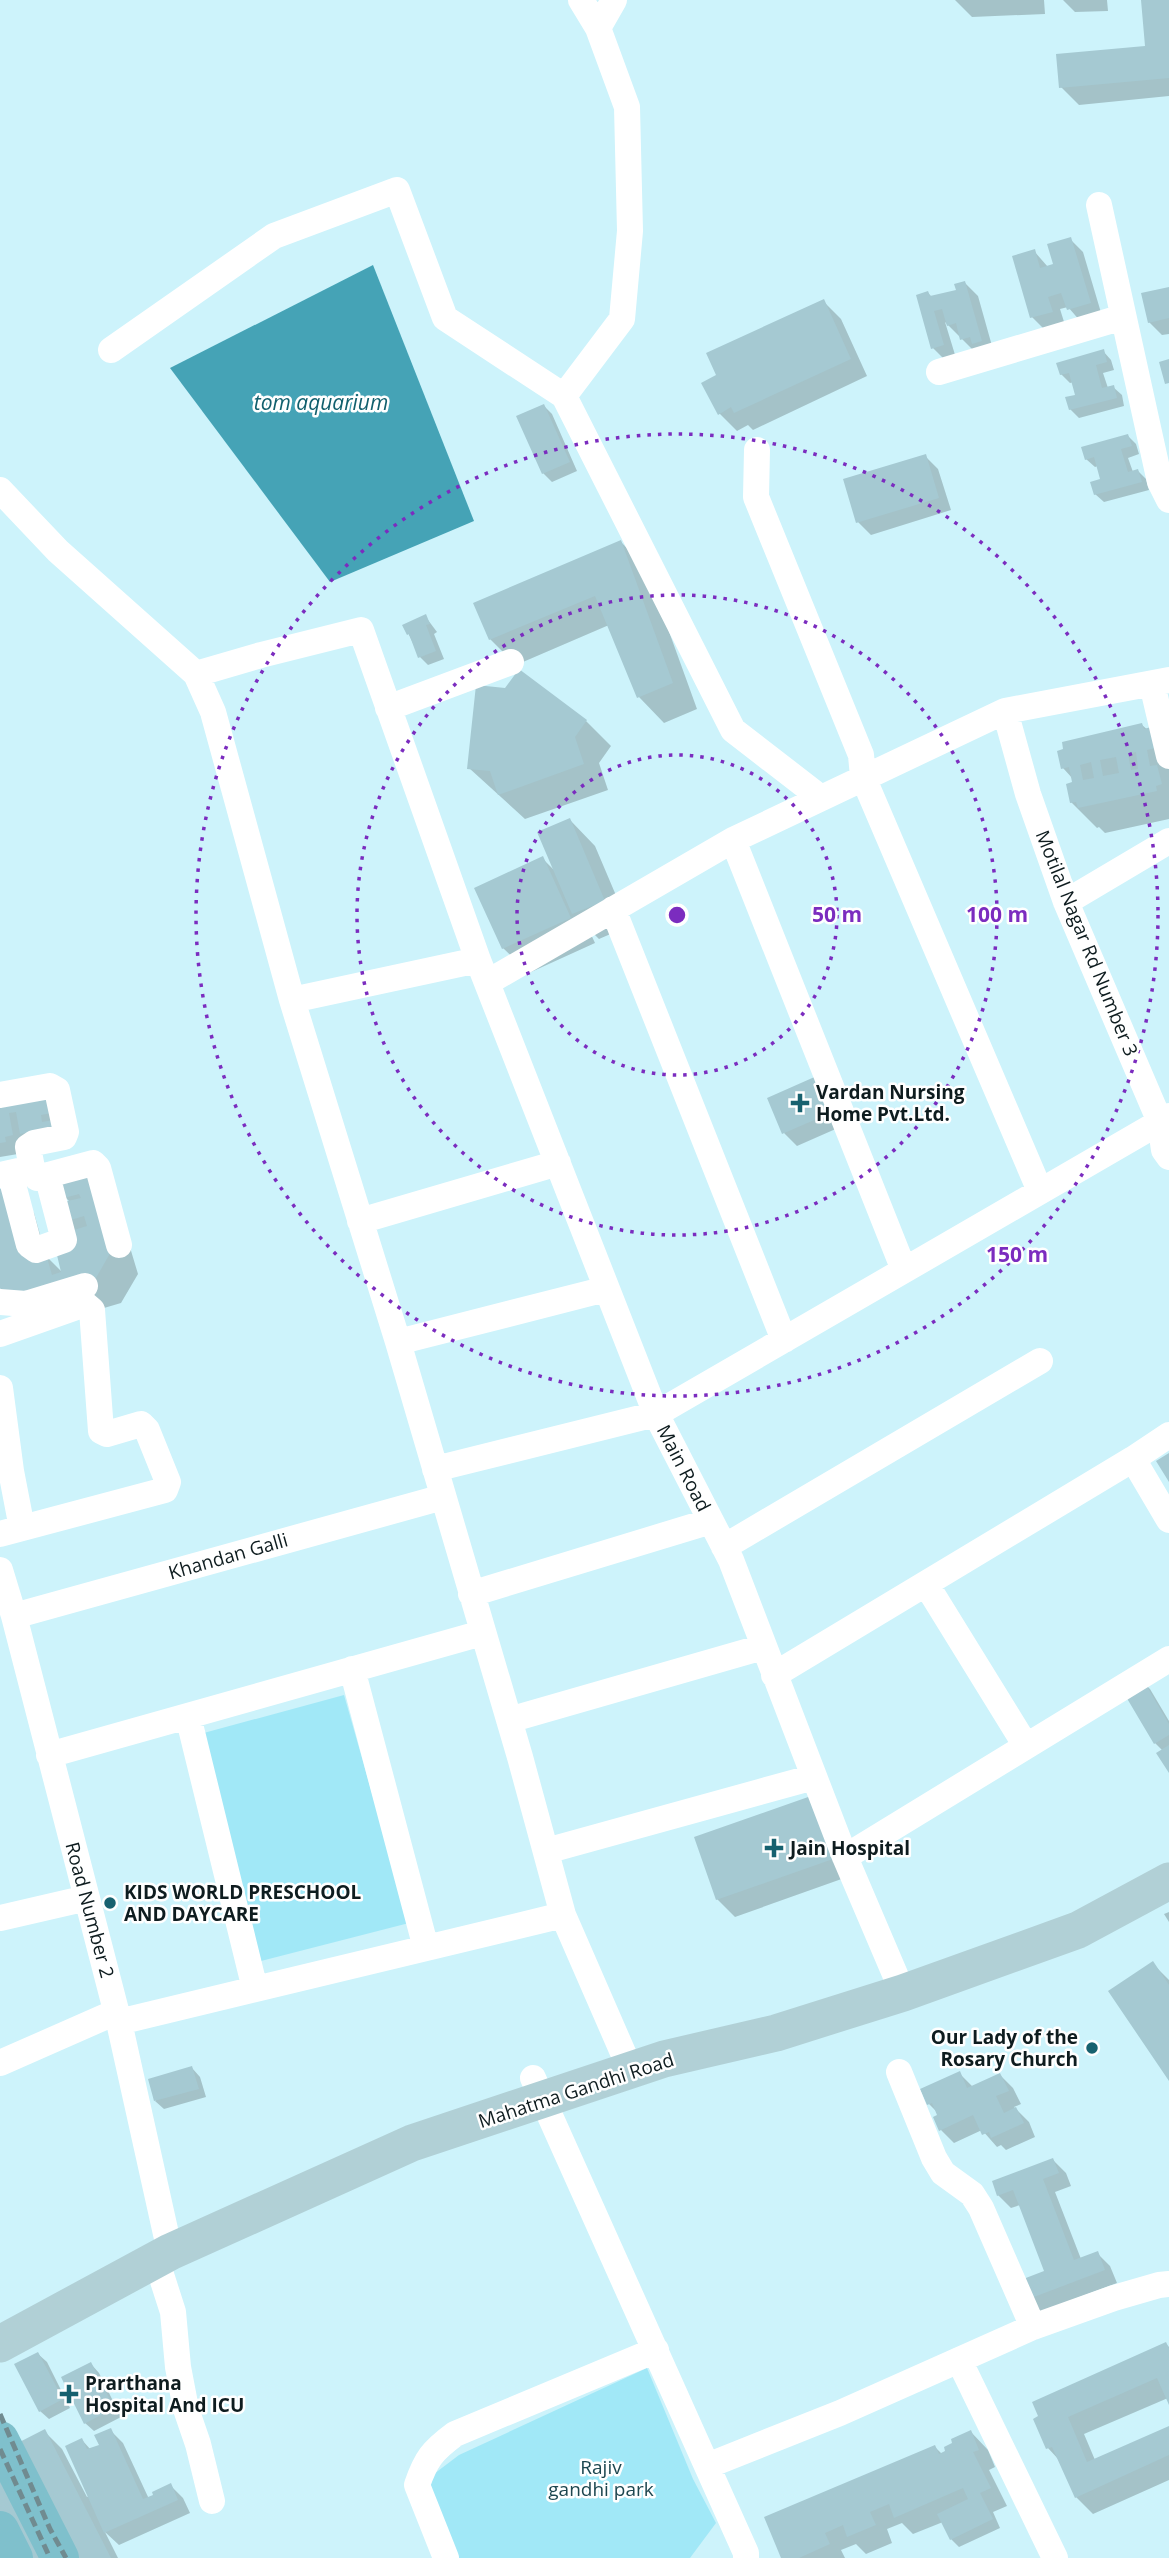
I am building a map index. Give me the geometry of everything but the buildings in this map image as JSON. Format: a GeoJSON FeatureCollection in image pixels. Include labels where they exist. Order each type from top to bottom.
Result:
{"type":"FeatureCollection","features":[{"type":"Feature","properties":{"kind":"main road","name":"Mahatma Gandhi Road"},"geometry":{"type":"LineString","coordinates":[[0,2344],[334,2152],[462,2100],[538,2089],[626,2059],[664,2059],[776,2034],[1031,1931],[1118,1893],[1169,1864]]}},
{"type":"Feature","properties":{"kind":"main road","name":"Mahatma Gandhi Road"},"geometry":{"type":"LineString","coordinates":[[898,1984],[1078,1930],[1169,1881]]}},
{"type":"Feature","properties":{"kind":"main road","name":"Mahatma Gandhi Road"},"geometry":{"type":"LineString","coordinates":[[0,2316],[163,2248]]}},
{"type":"Feature","properties":{"kind":"main road"},"geometry":{"type":"LineString","coordinates":[[0,2440],[60,2558]]}},
{"type":"Feature","properties":{"kind":"main road"},"geometry":{"type":"LineString","coordinates":[[0,2530],[14,2558]]}},
{"type":"Feature","properties":{"kind":"street"},"geometry":{"type":"LineString","coordinates":[[564,396],[622,319],[630,231],[626,107],[598,28],[581,0]]}},
{"type":"Feature","properties":{"kind":"street"},"geometry":{"type":"LineString","coordinates":[[598,28],[614,0]]}},
{"type":"Feature","properties":{"kind":"street"},"geometry":{"type":"LineString","coordinates":[[111,350],[274,236],[397,190],[445,318],[564,396],[733,730],[821,797]]}},
{"type":"Feature","properties":{"kind":"street"},"geometry":{"type":"LineString","coordinates":[[1099,205],[1160,482],[1169,500]]}},
{"type":"Feature","properties":{"kind":"street"},"geometry":{"type":"LineString","coordinates":[[939,372],[1123,317]]}},
{"type":"Feature","properties":{"kind":"street"},"geometry":{"type":"LineString","coordinates":[[757,450],[756,497],[861,755],[863,777],[1040,1191]]}},
{"type":"Feature","properties":{"kind":"street"},"geometry":{"type":"LineString","coordinates":[[0,490],[58,551],[197,674],[213,712],[292,1000],[398,1342],[563,1915],[626,2059]]}},
{"type":"Feature","properties":{"kind":"street","name":"Main Road"},"geometry":{"type":"LineString","coordinates":[[197,674],[361,630],[483,971],[606,1289],[656,1414],[724,1547],[845,1857],[898,1984]]}},
{"type":"Feature","properties":{"kind":"street"},"geometry":{"type":"LineString","coordinates":[[388,708],[511,662]]}},
{"type":"Feature","properties":{"kind":"street"},"geometry":{"type":"LineString","coordinates":[[292,1000],[483,971],[613,909],[733,840],[1005,711],[1161,682],[1169,756]]}},
{"type":"Feature","properties":{"kind":"street","name":"Motilal Nagar Rd Number 3"},"geometry":{"type":"LineString","coordinates":[[1005,711],[1028,793],[1066,902],[1165,1119],[1164,1150],[1169,1157]]}},
{"type":"Feature","properties":{"kind":"street"},"geometry":{"type":"LineString","coordinates":[[733,840],[904,1270]]}},
{"type":"Feature","properties":{"kind":"street"},"geometry":{"type":"LineString","coordinates":[[1066,902],[1169,841]]}},
{"type":"Feature","properties":{"kind":"street"},"geometry":{"type":"LineString","coordinates":[[613,909],[784,1340]]}},
{"type":"Feature","properties":{"kind":"street"},"geometry":{"type":"LineString","coordinates":[[0,1095],[50,1086],[57,1090],[66,1132],[64,1137],[34,1143],[28,1147],[22,1173],[93,1163],[98,1168],[119,1245]]}},
{"type":"Feature","properties":{"kind":"street"},"geometry":{"type":"LineString","coordinates":[[435,1469],[656,1414],[1165,1119]]}},
{"type":"Feature","properties":{"kind":"street"},"geometry":{"type":"LineString","coordinates":[[360,1221],[558,1163]]}},
{"type":"Feature","properties":{"kind":"street"},"geometry":{"type":"LineString","coordinates":[[0,1303],[26,1304],[85,1286]]}},
{"type":"Feature","properties":{"kind":"street"},"geometry":{"type":"LineString","coordinates":[[398,1342],[606,1289]]}},
{"type":"Feature","properties":{"kind":"street"},"geometry":{"type":"LineString","coordinates":[[0,1334],[85,1304],[92,1310],[101,1431],[107,1434],[141,1424],[147,1430],[168,1482],[165,1490],[11,1531],[11,1472],[0,1388]]}},
{"type":"Feature","properties":{"kind":"street"},"geometry":{"type":"LineString","coordinates":[[724,1547],[1040,1361]]}},
{"type":"Feature","properties":{"kind":"street"},"geometry":{"type":"LineString","coordinates":[[774,1675],[1169,1435]]}},
{"type":"Feature","properties":{"kind":"street"},"geometry":{"type":"LineString","coordinates":[[1133,1459],[1169,1520]]}},
{"type":"Feature","properties":{"kind":"street","name":"Khandan Galli"},"geometry":{"type":"LineString","coordinates":[[14,1616],[443,1497]]}},
{"type":"Feature","properties":{"kind":"street"},"geometry":{"type":"LineString","coordinates":[[471,1594],[710,1521]]}},
{"type":"Feature","properties":{"kind":"street","name":"Road Number 2"},"geometry":{"type":"LineString","coordinates":[[0,1570],[118,2017],[163,2248],[186,2409],[212,2501]]}},
{"type":"Feature","properties":{"kind":"street"},"geometry":{"type":"LineString","coordinates":[[926,1584],[1026,1746]]}},
{"type":"Feature","properties":{"kind":"street"},"geometry":{"type":"LineString","coordinates":[[50,1755],[482,1633]]}},
{"type":"Feature","properties":{"kind":"street"},"geometry":{"type":"LineString","coordinates":[[509,1720],[764,1647]]}},
{"type":"Feature","properties":{"kind":"street"},"geometry":{"type":"LineString","coordinates":[[845,1857],[1169,1659]]}},
{"type":"Feature","properties":{"kind":"street"},"geometry":{"type":"LineString","coordinates":[[352,1669],[426,1948]]}},
{"type":"Feature","properties":{"kind":"street"},"geometry":{"type":"LineString","coordinates":[[188,1716],[255,1989]]}},
{"type":"Feature","properties":{"kind":"street"},"geometry":{"type":"LineString","coordinates":[[546,1851],[814,1777]]}},
{"type":"Feature","properties":{"kind":"street"},"geometry":{"type":"LineString","coordinates":[[0,1918],[87,1898]]}},
{"type":"Feature","properties":{"kind":"street"},"geometry":{"type":"LineString","coordinates":[[0,2063],[118,2017],[255,1989],[563,1915]]}},
{"type":"Feature","properties":{"kind":"street"},"geometry":{"type":"LineString","coordinates":[[899,2072],[934,2158],[943,2173],[972,2194],[981,2208],[1033,2327]]}},
{"type":"Feature","properties":{"kind":"street"},"geometry":{"type":"LineString","coordinates":[[538,2089],[746,2558]]}},
{"type":"Feature","properties":{"kind":"street"},"geometry":{"type":"LineString","coordinates":[[707,2466],[840,2413],[1033,2327],[1114,2298],[1169,2284]]}},
{"type":"Feature","properties":{"kind":"street"},"geometry":{"type":"LineString","coordinates":[[436,2554],[417,2485],[426,2459],[438,2446],[455,2434],[656,2350]]}},
{"type":"Feature","properties":{"kind":"street"},"geometry":{"type":"LineString","coordinates":[[959,2360],[1055,2558]]}},
{"type":"Feature","properties":{"kind":"green space"},"geometry":{"type":"Polygon","coordinates":[[[344,1695],[409,1923],[261,1961],[200,1734],[344,1695]]]}},
{"type":"Feature","properties":{"kind":"green space","name":"Rajiv gandhi park"},"geometry":{"type":"Polygon","coordinates":[[[647,2368],[693,2479],[716,2523],[690,2558],[447,2558],[426,2480],[459,2455],[647,2368]]]}},
{"type":"Feature","properties":{"kind":"water","name":"tom aquarium"},"geometry":{"type":"Polygon","coordinates":[[[373,265],[474,521],[330,582],[170,368],[373,265]]]}},
{"type":"Feature","properties":{"kind":"railway"},"geometry":{"type":"LineString","coordinates":[[0,2414],[50,2529],[66,2558]]}},
{"type":"Feature","properties":{"kind":"railway"},"geometry":{"type":"LineString","coordinates":[[0,2449],[50,2558]]}},
{"type":"Feature","properties":{"kind":"place","name":"Vardan Nursing Home Pvt.Ltd."},"geometry":{"type":"Point","coordinates":[800,1103]}},
{"type":"Feature","properties":{"kind":"place","name":"Jain Hospital"},"geometry":{"type":"Point","coordinates":[774,1848]}},
{"type":"Feature","properties":{"kind":"place","name":"KIDS WORLD PRESCHOOL AND DAYCARE"},"geometry":{"type":"Point","coordinates":[110,1903]}},
{"type":"Feature","properties":{"kind":"place","name":"Our Lady of the Rosary Church"},"geometry":{"type":"Point","coordinates":[1092,2048]}},
{"type":"Feature","properties":{"kind":"place","name":"Prarthana Hospital And ICU"},"geometry":{"type":"Point","coordinates":[69,2394]}}]}
